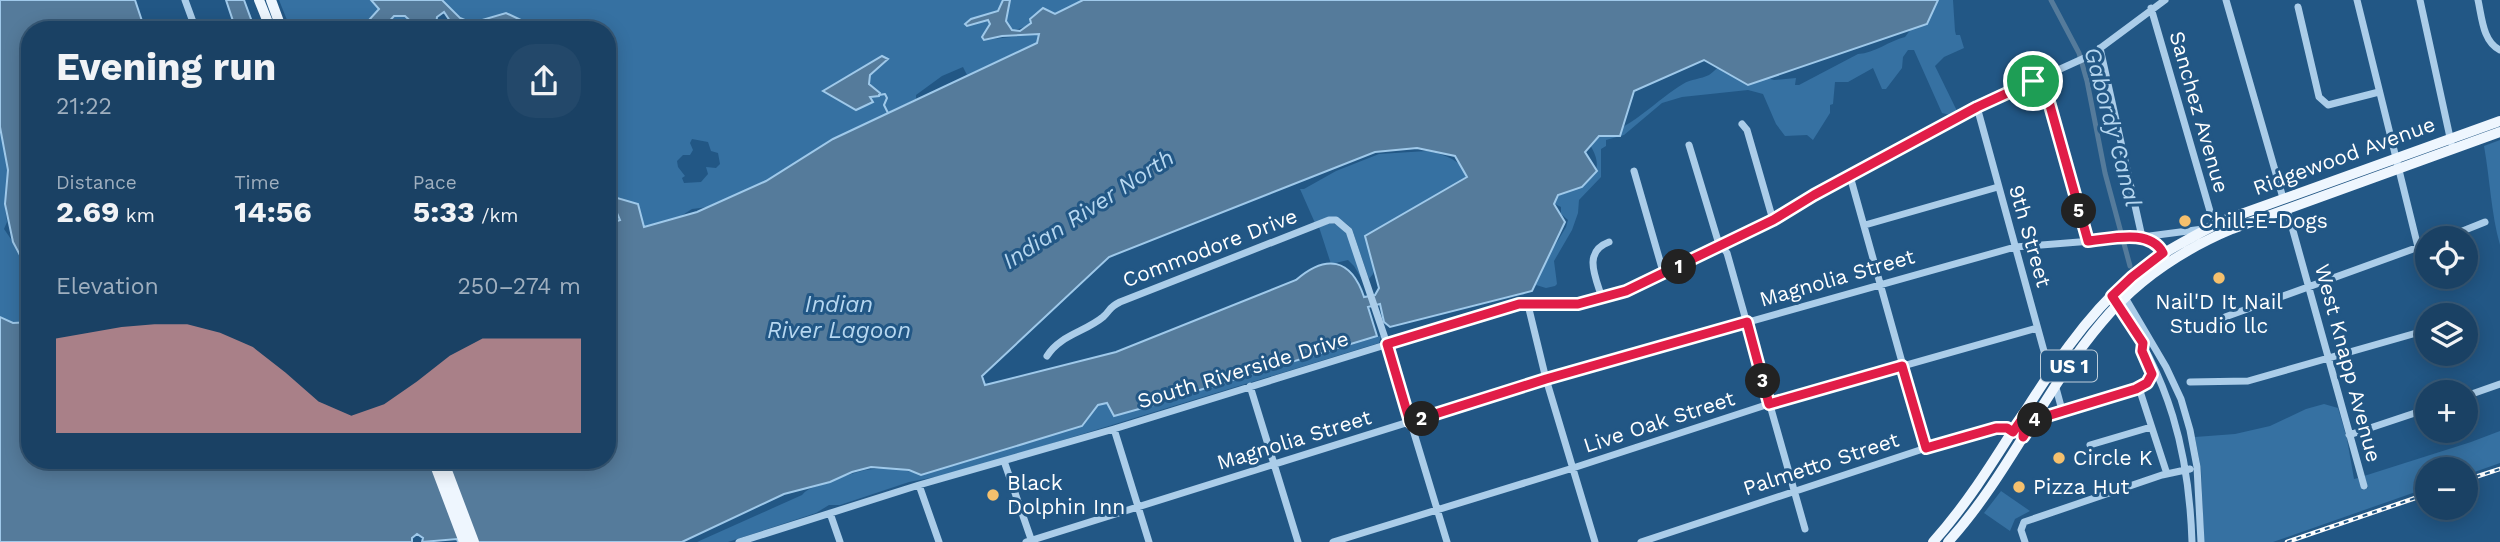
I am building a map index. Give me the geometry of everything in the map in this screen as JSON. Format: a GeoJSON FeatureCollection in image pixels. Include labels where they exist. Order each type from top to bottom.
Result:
{"type":"FeatureCollection","features":[{"type":"Feature","properties":{"kind":"main road"},"geometry":{"type":"LineString","coordinates":[[259,0],[267,21]]}},
{"type":"Feature","properties":{"kind":"main road"},"geometry":{"type":"LineString","coordinates":[[271,0],[279,21]]}},
{"type":"Feature","properties":{"kind":"main road","name":"Ridgewood Avenue"},"geometry":{"type":"LineString","coordinates":[[2452,144],[2500,121]]}},
{"type":"Feature","properties":{"kind":"main road","name":"Ridgewood Avenue"},"geometry":{"type":"LineString","coordinates":[[2135,281],[2163,253],[2211,227],[2452,144],[2500,132]]}},
{"type":"Feature","properties":{"kind":"main road","name":"Ridgewood Avenue"},"geometry":{"type":"LineString","coordinates":[[2135,281],[2201,243],[2270,215],[2298,193],[2396,164]]}},
{"type":"Feature","properties":{"kind":"main road","name":"US 1"},"geometry":{"type":"LineString","coordinates":[[1933,542],[1948,537],[1976,507],[2011,456],[2024,416],[2084,327],[2135,281]]}},
{"type":"Feature","properties":{"kind":"main road","name":"US 1"},"geometry":{"type":"LineString","coordinates":[[1948,537],[1967,502],[2018,435],[2034,420],[2119,297]]}},
{"type":"Feature","properties":{"kind":"main road"},"geometry":{"type":"LineString","coordinates":[[436,469],[464,542]]}},
{"type":"Feature","properties":{"kind":"main road"},"geometry":{"type":"LineString","coordinates":[[446,469],[474,542]]}},
{"type":"Feature","properties":{"kind":"street"},"geometry":{"type":"LineString","coordinates":[[184,0],[192,21]]}},
{"type":"Feature","properties":{"kind":"street","name":"South Riverside Drive"},"geometry":{"type":"LineString","coordinates":[[743,541],[1508,307],[1562,306],[1626,291],[1664,275],[1773,220],[1977,107],[2088,56],[2165,0]]}},
{"type":"Feature","properties":{"kind":"street","name":"West Knapp Avenue"},"geometry":{"type":"LineString","coordinates":[[2226,0],[2364,486]]}},
{"type":"Feature","properties":{"kind":"street"},"geometry":{"type":"LineString","coordinates":[[2357,0],[2415,236]]}},
{"type":"Feature","properties":{"kind":"street"},"geometry":{"type":"LineString","coordinates":[[2420,0],[2452,144]]}},
{"type":"Feature","properties":{"kind":"street"},"geometry":{"type":"LineString","coordinates":[[2478,0],[2487,38],[2491,46],[2500,50]]}},
{"type":"Feature","properties":{"kind":"street"},"geometry":{"type":"LineString","coordinates":[[2298,7],[2319,97],[2323,102],[2328,105],[2379,92]]}},
{"type":"Feature","properties":{"kind":"street","name":"Sanchez Avenue"},"geometry":{"type":"LineString","coordinates":[[2151,8],[2211,227]]}},
{"type":"Feature","properties":{"kind":"street"},"geometry":{"type":"LineString","coordinates":[[2100,48],[2142,237],[2157,244],[2163,253]]}},
{"type":"Feature","properties":{"kind":"street"},"geometry":{"type":"LineString","coordinates":[[2042,77],[2088,241]]}},
{"type":"Feature","properties":{"kind":"street","name":"9th Street"},"geometry":{"type":"LineString","coordinates":[[1977,107],[2051,374]]}},
{"type":"Feature","properties":{"kind":"street"},"geometry":{"type":"LineString","coordinates":[[1742,124],[1747,130],[1773,220]]}},
{"type":"Feature","properties":{"kind":"street"},"geometry":{"type":"LineString","coordinates":[[1689,145],[1718,241],[1723,245],[1747,322],[1805,529]]}},
{"type":"Feature","properties":{"kind":"street"},"geometry":{"type":"LineString","coordinates":[[1634,171],[1664,275]]}},
{"type":"Feature","properties":{"kind":"street"},"geometry":{"type":"LineString","coordinates":[[1850,176],[1926,448]]}},
{"type":"Feature","properties":{"kind":"street"},"geometry":{"type":"LineString","coordinates":[[1865,225],[1998,187]]}},
{"type":"Feature","properties":{"kind":"street","name":"Commodore Drive"},"geometry":{"type":"LineString","coordinates":[[1047,356],[1054,344],[1105,316],[1110,307],[1120,302],[1329,220],[1345,225],[1387,344]]}},
{"type":"Feature","properties":{"kind":"street"},"geometry":{"type":"LineString","coordinates":[[2475,226],[2485,222]]}},
{"type":"Feature","properties":{"kind":"street","name":"Magnolia Street"},"geometry":{"type":"LineString","coordinates":[[1030,541],[1546,379],[2015,247],[2142,237],[2211,227]]}},
{"type":"Feature","properties":{"kind":"street"},"geometry":{"type":"LineString","coordinates":[[1602,298],[1592,260],[1595,252],[1609,242]]}},
{"type":"Feature","properties":{"kind":"street"},"geometry":{"type":"LineString","coordinates":[[2225,317],[2415,248]]}},
{"type":"Feature","properties":{"kind":"street"},"geometry":{"type":"LineString","coordinates":[[2119,297],[2163,384],[2181,439],[2192,542]]}},
{"type":"Feature","properties":{"kind":"street"},"geometry":{"type":"LineString","coordinates":[[2119,297],[2175,386],[2190,430],[2197,467],[2201,542]]}},
{"type":"Feature","properties":{"kind":"street"},"geometry":{"type":"LineString","coordinates":[[1528,305],[1546,379],[1595,542]]}},
{"type":"Feature","properties":{"kind":"street","name":"Live Oak Street"},"geometry":{"type":"LineString","coordinates":[[1333,542],[1769,404],[2037,328]]}},
{"type":"Feature","properties":{"kind":"street"},"geometry":{"type":"LineString","coordinates":[[2190,382],[2248,382],[2415,334]]}},
{"type":"Feature","properties":{"kind":"street"},"geometry":{"type":"LineString","coordinates":[[2034,420],[2147,383],[2152,377],[2142,351],[2143,343]]}},
{"type":"Feature","properties":{"kind":"street"},"geometry":{"type":"LineString","coordinates":[[1387,344],[1447,542]]}},
{"type":"Feature","properties":{"kind":"street"},"geometry":{"type":"LineString","coordinates":[[2478,392],[2500,384]]}},
{"type":"Feature","properties":{"kind":"street"},"geometry":{"type":"LineString","coordinates":[[1250,386],[1298,542]]}},
{"type":"Feature","properties":{"kind":"street"},"geometry":{"type":"LineString","coordinates":[[2056,387],[2062,410]]}},
{"type":"Feature","properties":{"kind":"street"},"geometry":{"type":"LineString","coordinates":[[2138,388],[2167,474]]}},
{"type":"Feature","properties":{"kind":"street"},"geometry":{"type":"LineString","coordinates":[[2349,435],[2415,413]]}},
{"type":"Feature","properties":{"kind":"street"},"geometry":{"type":"LineString","coordinates":[[2090,445],[2151,427]]}},
{"type":"Feature","properties":{"kind":"street","name":"Palmetto Street"},"geometry":{"type":"LineString","coordinates":[[1641,542],[1926,448],[1996,428],[2007,428],[2018,435]]}},
{"type":"Feature","properties":{"kind":"street"},"geometry":{"type":"LineString","coordinates":[[1114,429],[1149,542]]}},
{"type":"Feature","properties":{"kind":"street"},"geometry":{"type":"LineString","coordinates":[[1004,461],[1030,541]]}},
{"type":"Feature","properties":{"kind":"street"},"geometry":{"type":"LineString","coordinates":[[2025,542],[2021,530],[2024,522],[2167,474],[2197,467]]}},
{"type":"Feature","properties":{"kind":"street"},"geometry":{"type":"LineString","coordinates":[[919,485],[939,542]]}},
{"type":"Feature","properties":{"kind":"street"},"geometry":{"type":"LineString","coordinates":[[830,513],[840,542]]}},
{"type":"Feature","properties":{"kind":"shaded area"},"geometry":{"type":"Polygon","coordinates":[[[279,0],[371,0],[379,8],[369,21],[287,21],[279,0]]]}},
{"type":"Feature","properties":{"kind":"shaded area"},"geometry":{"type":"Polygon","coordinates":[[[442,0],[1003,0],[998,11],[971,19],[976,24],[988,19],[990,24],[982,37],[984,40],[1039,34],[1037,43],[967,75],[963,67],[942,76],[916,95],[916,99],[833,139],[766,181],[708,207],[692,209],[681,216],[643,228],[616,201],[616,21],[467,21],[460,18],[442,0]],[[888,59],[823,91],[869,97],[880,93],[869,84],[870,75],[888,59]],[[692,139],[690,143],[693,150],[690,155],[683,155],[677,161],[685,176],[682,178],[684,183],[701,182],[708,174],[706,167],[716,168],[720,164],[718,153],[711,151],[708,142],[692,139]]]}},
{"type":"Feature","properties":{"kind":"shaded area"},"geometry":{"type":"Polygon","coordinates":[[[1010,0],[1083,0],[1035,23],[1012,30],[1006,21],[1010,0]]]}},
{"type":"Feature","properties":{"kind":"shaded area"},"geometry":{"type":"Polygon","coordinates":[[[1933,0],[1953,0],[1955,31],[1956,35],[1960,35],[1964,48],[1944,57],[1935,66],[1957,111],[1950,115],[1942,113],[1914,50],[1908,50],[1903,57],[1902,68],[1886,89],[1882,89],[1873,68],[1848,82],[1835,82],[1830,113],[1813,140],[1807,135],[1785,136],[1776,124],[1763,94],[1748,90],[1682,97],[1662,103],[1624,135],[1606,140],[1606,146],[1601,149],[1601,177],[1579,200],[1572,230],[1554,261],[1557,284],[1546,288],[1536,285],[1523,295],[1516,293],[1538,274],[1566,227],[1568,220],[1561,214],[1561,207],[1553,203],[1555,197],[1582,185],[1594,173],[1597,166],[1596,156],[1590,145],[1598,136],[1619,129],[1683,84],[1709,75],[1722,65],[1774,80],[1796,78],[1795,85],[1799,85],[1858,54],[1905,37],[1933,0]]]}},
{"type":"Feature","properties":{"kind":"shaded area"},"geometry":{"type":"Polygon","coordinates":[[[394,16],[405,16],[410,21],[383,21],[394,16]]]}},
{"type":"Feature","properties":{"kind":"shaded area"},"geometry":{"type":"Polygon","coordinates":[[[0,127],[8,170],[5,207],[7,222],[4,229],[21,257],[21,323],[0,317],[0,127]]]}},
{"type":"Feature","properties":{"kind":"shaded area"},"geometry":{"type":"Polygon","coordinates":[[[2500,140],[2500,245],[2484,146],[2500,140]]]}},
{"type":"Feature","properties":{"kind":"shaded area"},"geometry":{"type":"Polygon","coordinates":[[[1427,151],[1452,159],[1470,177],[1376,264],[1369,279],[1352,229],[1335,220],[1315,223],[1300,189],[1379,154],[1427,151]]]}},
{"type":"Feature","properties":{"kind":"shaded area"},"geometry":{"type":"Polygon","coordinates":[[[1330,223],[1338,225],[1349,237],[1363,281],[1348,260],[1331,264],[1319,227],[1330,223]]]}},
{"type":"Feature","properties":{"kind":"shaded area"},"geometry":{"type":"Polygon","coordinates":[[[1381,336],[1379,343],[956,473],[909,482],[840,505],[829,505],[816,513],[728,542],[697,542],[812,488],[853,473],[887,468],[921,475],[1082,426],[1098,405],[1108,404],[1114,416],[1157,404],[1157,393],[1162,391],[1171,399],[1381,336]]]}},
{"type":"Feature","properties":{"kind":"shaded area"},"geometry":{"type":"Polygon","coordinates":[[[2324,404],[2338,408],[2354,479],[2358,478],[2362,490],[2368,488],[2364,476],[2415,460],[2415,492],[2273,542],[2204,542],[2201,469],[2195,437],[2235,434],[2270,426],[2306,409],[2324,404]]]}},
{"type":"Feature","properties":{"kind":"shaded area"},"geometry":{"type":"Polygon","coordinates":[[[2500,431],[2500,463],[2478,471],[2478,457],[2424,457],[2468,443],[2478,443],[2478,439],[2500,431]]]}},
{"type":"Feature","properties":{"kind":"shaded area"},"geometry":{"type":"Polygon","coordinates":[[[2001,491],[2030,511],[2015,519],[2010,531],[1984,513],[2001,491]]]}},
{"type":"Feature","properties":{"kind":"water"},"geometry":{"type":"Polygon","coordinates":[[[0,0],[135,0],[142,21],[21,21],[21,257],[13,242],[5,204],[8,170],[0,127],[0,0]]]}},
{"type":"Feature","properties":{"kind":"water"},"geometry":{"type":"Polygon","coordinates":[[[226,0],[244,0],[252,21],[233,21],[226,0]]]}},
{"type":"Feature","properties":{"kind":"water"},"geometry":{"type":"Polygon","coordinates":[[[371,0],[442,0],[460,18],[467,21],[450,21],[444,12],[437,17],[436,21],[410,21],[405,16],[394,16],[390,21],[369,21],[379,9],[371,0]]]}},
{"type":"Feature","properties":{"kind":"water","name":"Indian River Lagoon"},"geometry":{"type":"Polygon","coordinates":[[[1003,0],[1010,0],[1006,21],[1012,30],[1020,31],[1031,23],[1030,19],[1043,8],[1055,14],[1083,0],[1938,0],[1927,24],[1748,85],[1704,60],[1634,91],[1620,136],[1599,136],[1585,152],[1597,171],[1582,187],[1558,195],[1554,204],[1565,222],[1532,291],[1390,327],[1384,322],[1380,304],[1368,307],[1377,336],[1170,399],[1162,391],[1157,392],[1157,404],[1114,416],[1107,403],[1098,405],[1082,426],[921,475],[909,470],[871,467],[852,472],[830,482],[784,494],[682,542],[458,542],[457,539],[422,542],[423,538],[417,534],[412,538],[412,542],[0,542],[0,317],[13,323],[21,323],[21,469],[616,469],[616,221],[620,220],[616,213],[616,198],[638,204],[644,227],[697,212],[766,181],[833,139],[1037,43],[1039,34],[984,40],[982,37],[990,24],[988,20],[967,26],[965,24],[971,19],[998,11],[1003,0]],[[1417,148],[1375,152],[1109,257],[982,376],[985,385],[1116,352],[1296,280],[1317,266],[1336,264],[1345,268],[1359,284],[1364,297],[1375,295],[1379,288],[1365,236],[1467,177],[1455,156],[1417,148]]]}},
{"type":"Feature","properties":{"kind":"water"},"geometry":{"type":"Polygon","coordinates":[[[506,13],[521,21],[479,21],[506,13]]]}},
{"type":"Feature","properties":{"kind":"water"},"geometry":{"type":"Polygon","coordinates":[[[882,56],[888,59],[870,75],[869,84],[880,93],[879,96],[870,97],[873,102],[856,110],[823,91],[882,56]]]}},
{"type":"Feature","properties":{"kind":"waterway","name":"Gabordy Canal"},"geometry":{"type":"LineString","coordinates":[[2051,0],[2079,53],[2105,173],[2130,266]]}},
{"type":"Feature","properties":{"kind":"waterway"},"geometry":{"type":"LineString","coordinates":[[879,95],[885,94],[887,98],[884,105],[888,113]]}},
{"type":"Feature","properties":{"kind":"railway"},"geometry":{"type":"LineString","coordinates":[[2478,476],[2500,469]]}},
{"type":"Feature","properties":{"kind":"railway"},"geometry":{"type":"LineString","coordinates":[[2287,542],[2415,498]]}},
{"type":"Feature","properties":{"kind":"place","name":"Chill-E-Dogs"},"geometry":{"type":"Point","coordinates":[2185,221]}},
{"type":"Feature","properties":{"kind":"place","name":"Nail'D It Nail Studio llc"},"geometry":{"type":"Point","coordinates":[2219,278]}},
{"type":"Feature","properties":{"kind":"place","name":"Circle K"},"geometry":{"type":"Point","coordinates":[2059,458]}},
{"type":"Feature","properties":{"kind":"place","name":"Pizza Hut"},"geometry":{"type":"Point","coordinates":[2019,487]}},
{"type":"Feature","properties":{"kind":"place","name":"Black Dolphin Inn"},"geometry":{"type":"Point","coordinates":[993,495]}},
{"type":"Feature","properties":{"kind":"route"},"geometry":{"type":"LineString","coordinates":[[2042,77],[2088,241],[2142,237],[2152,240],[2163,253],[2112,296],[2143,343],[2141,348],[2152,374],[2147,383],[2136,389],[2034,420],[2023,437],[2024,416],[2013,432],[2007,428],[1996,428],[1926,448],[1902,366],[1769,404],[1747,322],[1546,379],[1410,422],[1387,344],[1519,304],[1562,306],[1626,291],[1664,275],[1773,220],[1977,107],[2033,81],[2042,77]]}},
{"type":"Feature","properties":{"kind":"water label","name":"Indian River North"},"geometry":{"type":"Point","coordinates":[1088,209]}}]}
